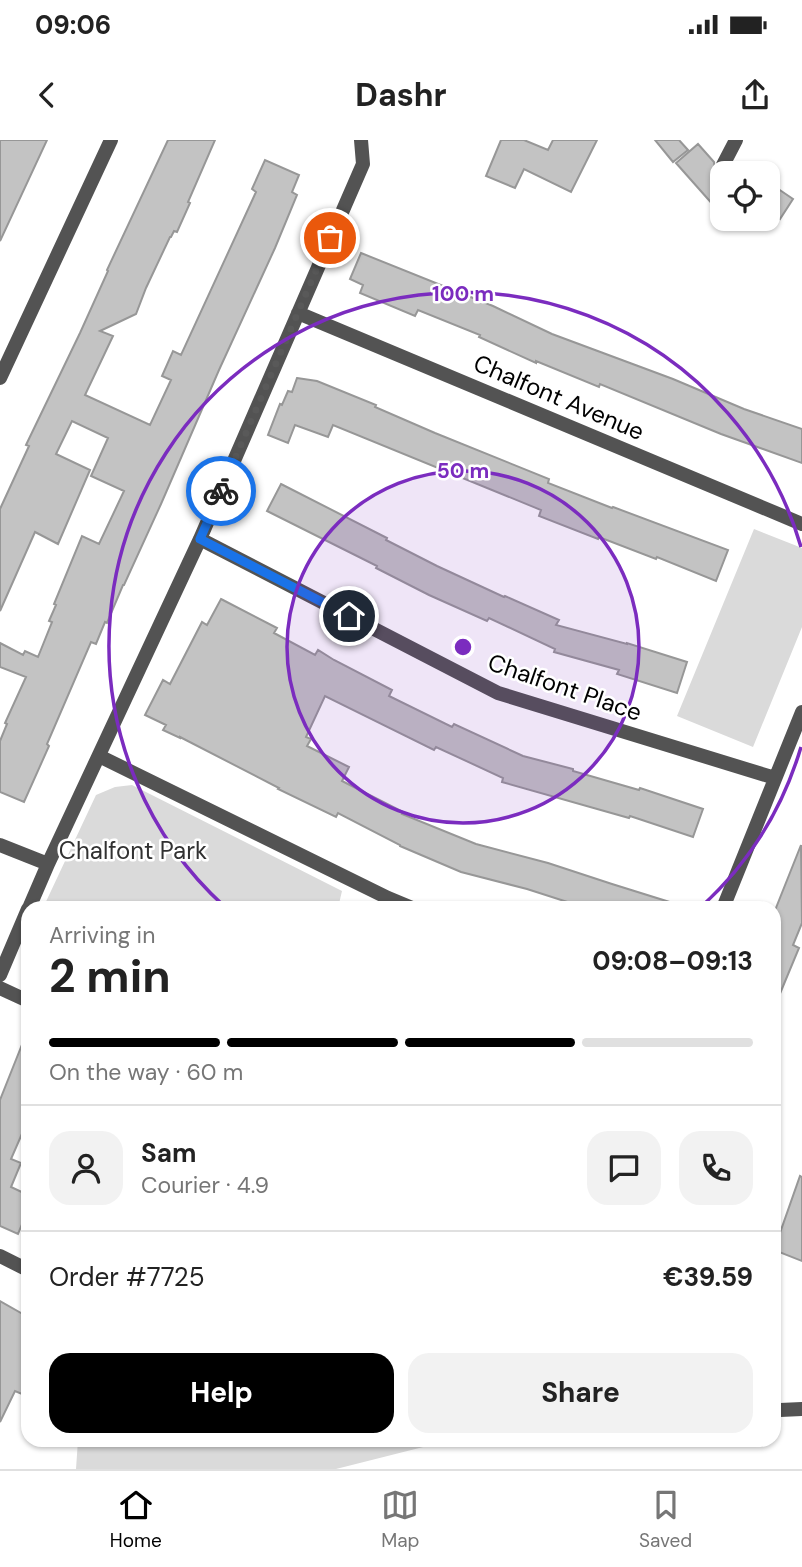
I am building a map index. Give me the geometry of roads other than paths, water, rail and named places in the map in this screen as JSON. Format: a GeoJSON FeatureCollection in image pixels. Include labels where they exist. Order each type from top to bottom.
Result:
{"type":"FeatureCollection","features":[{"type":"Feature","properties":{"kind":"street"},"geometry":{"type":"LineString","coordinates":[[0,378],[111,140]]}},
{"type":"Feature","properties":{"kind":"street"},"geometry":{"type":"LineString","coordinates":[[32,901],[200,539],[363,164],[361,140]]}},
{"type":"Feature","properties":{"kind":"street"},"geometry":{"type":"LineString","coordinates":[[725,161],[736,140]]}},
{"type":"Feature","properties":{"kind":"street","name":"Chalfont Avenue"},"geometry":{"type":"LineString","coordinates":[[298,313],[802,524]]}},
{"type":"Feature","properties":{"kind":"street","name":"Chalfont Place"},"geometry":{"type":"LineString","coordinates":[[200,539],[498,692],[775,778]]}},
{"type":"Feature","properties":{"kind":"street"},"geometry":{"type":"LineString","coordinates":[[726,901],[802,712]]}},
{"type":"Feature","properties":{"kind":"street"},"geometry":{"type":"LineString","coordinates":[[99,756],[395,901]]}},
{"type":"Feature","properties":{"kind":"street"},"geometry":{"type":"LineString","coordinates":[[0,845],[48,864]]}},
{"type":"Feature","properties":{"kind":"street"},"geometry":{"type":"LineString","coordinates":[[0,975],[21,926]]}},
{"type":"Feature","properties":{"kind":"street"},"geometry":{"type":"LineString","coordinates":[[0,988],[21,998]]}},
{"type":"Feature","properties":{"kind":"street"},"geometry":{"type":"LineString","coordinates":[[0,1256],[21,1266]]}},
{"type":"Feature","properties":{"kind":"street"},"geometry":{"type":"LineString","coordinates":[[781,1410],[802,1409]]}},
{"type":"Feature","properties":{"kind":"park label","name":"Chalfont Park"},"geometry":{"type":"Point","coordinates":[133,850]}}]}
